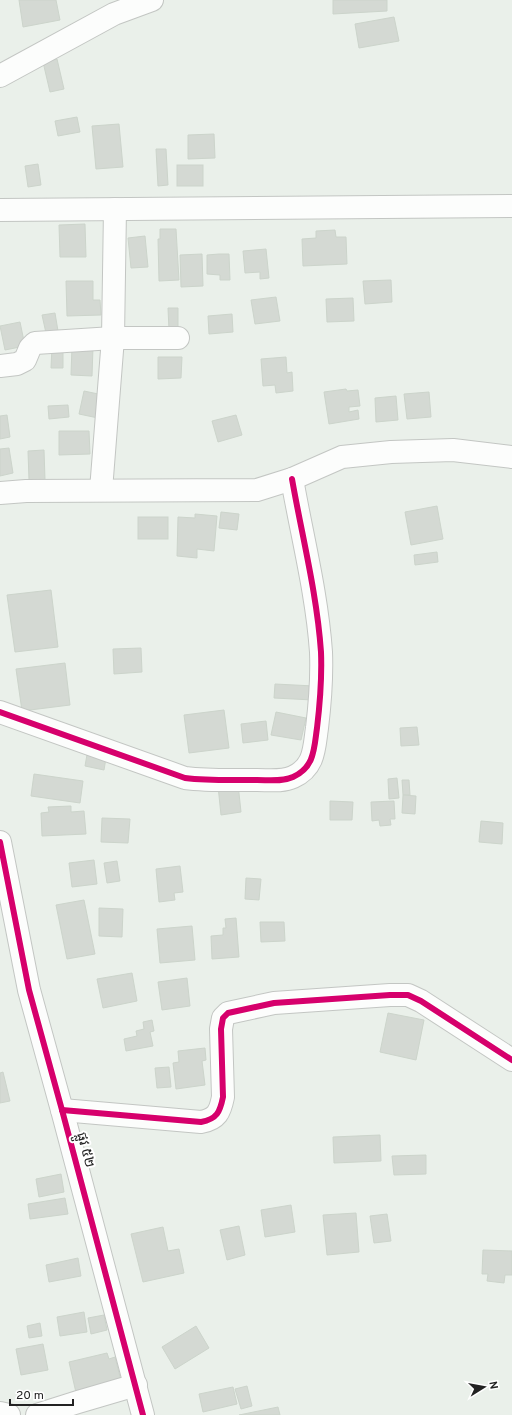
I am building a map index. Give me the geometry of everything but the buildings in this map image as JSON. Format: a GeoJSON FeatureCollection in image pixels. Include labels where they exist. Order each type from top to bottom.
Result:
{"type":"FeatureCollection","features":[{"type":"Feature","properties":{"kind":"street"},"geometry":{"type":"LineString","coordinates":[[0,76],[114,14],[152,0]]}},
{"type":"Feature","properties":{"kind":"street"},"geometry":{"type":"LineString","coordinates":[[0,210],[512,206]]}},
{"type":"Feature","properties":{"kind":"street"},"geometry":{"type":"LineString","coordinates":[[101,490],[113,338],[115,209]]}},
{"type":"Feature","properties":{"kind":"street"},"geometry":{"type":"LineString","coordinates":[[0,366],[17,364],[25,360],[30,348],[35,343],[113,338],[178,338]]}},
{"type":"Feature","properties":{"kind":"street"},"geometry":{"type":"LineString","coordinates":[[0,493],[26,491],[101,490],[257,490],[292,479],[342,457],[391,452],[453,450],[512,457]]}},
{"type":"Feature","properties":{"kind":"street"},"geometry":{"type":"LineString","coordinates":[[0,712],[184,778],[210,781],[281,780],[293,777],[304,769],[311,760],[314,745],[320,704],[321,654],[318,621],[292,479]]}},
{"type":"Feature","properties":{"kind":"street","name":"ផ្លូវ ៥២"},"geometry":{"type":"LineString","coordinates":[[0,842],[29,990],[143,1415]]}},
{"type":"Feature","properties":{"kind":"street"},"geometry":{"type":"LineString","coordinates":[[62,1110],[201,1122],[210,1120],[217,1115],[221,1107],[223,1097],[223,1018],[228,1013],[274,1003],[408,995],[421,1001],[512,1060]]}},
{"type":"Feature","properties":{"kind":"street"},"geometry":{"type":"LineString","coordinates":[[37,1415],[136,1386]]}},
{"type":"Feature","properties":{"kind":"street"},"geometry":{"type":"LineString","coordinates":[[0,1414],[9,1415]]}},
{"type":"Feature","properties":{"kind":"cycle path"},"geometry":{"type":"LineString","coordinates":[[0,712],[185,778],[212,780],[284,780],[300,773],[306,768],[314,750],[320,700],[321,652],[313,587],[292,479]]}},
{"type":"Feature","properties":{"kind":"cycle path"},"geometry":{"type":"LineString","coordinates":[[0,842],[29,990],[143,1415]]}},
{"type":"Feature","properties":{"kind":"cycle path"},"geometry":{"type":"LineString","coordinates":[[62,1110],[201,1122],[211,1119],[219,1111],[223,1097],[221,1029],[223,1018],[228,1013],[274,1003],[408,995],[421,1001],[512,1060]]}}]}
